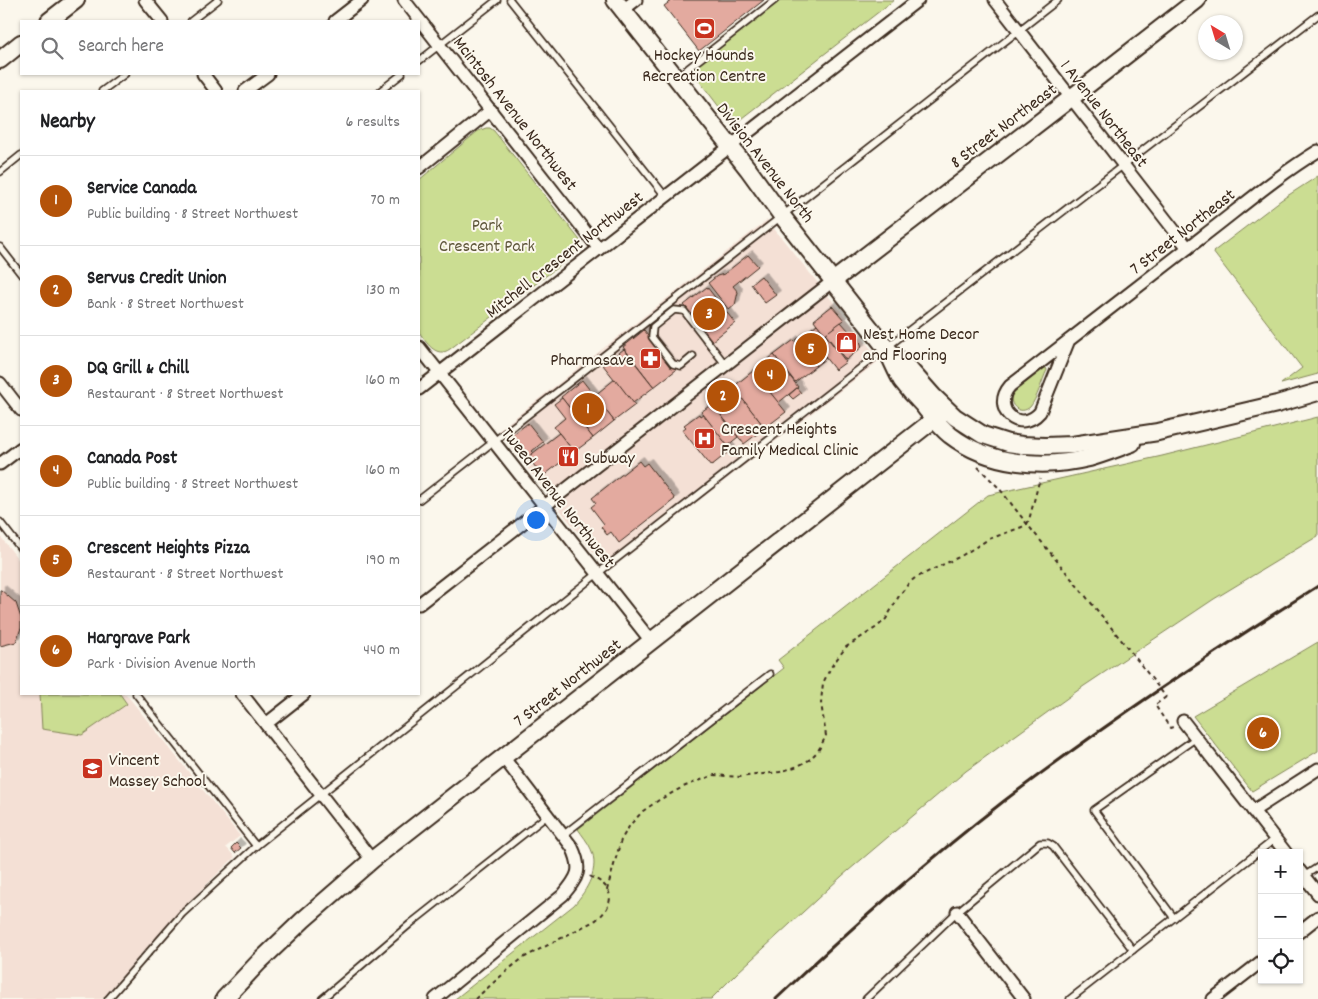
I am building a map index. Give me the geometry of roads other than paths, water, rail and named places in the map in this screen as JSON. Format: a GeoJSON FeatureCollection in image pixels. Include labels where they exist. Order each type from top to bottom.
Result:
{"type":"FeatureCollection","features":[{"type":"Feature","properties":{"kind":"street"},"geometry":{"type":"LineString","coordinates":[[50,20],[76,0]]}},
{"type":"Feature","properties":{"kind":"street"},"geometry":{"type":"LineString","coordinates":[[145,0],[161,20]]}},
{"type":"Feature","properties":{"kind":"street"},"geometry":{"type":"LineString","coordinates":[[336,20],[362,0]]}},
{"type":"Feature","properties":{"kind":"street","name":"Mcintosh Avenue Northwest"},"geometry":{"type":"LineString","coordinates":[[404,0],[600,248]]}},
{"type":"Feature","properties":{"kind":"street"},"geometry":{"type":"LineString","coordinates":[[619,5],[636,0]]}},
{"type":"Feature","properties":{"kind":"street","name":"Mitchell Crescent Northwest"},"geometry":{"type":"LineString","coordinates":[[420,389],[918,0]]}},
{"type":"Feature","properties":{"kind":"street","name":"1 Avenue Northeast"},"geometry":{"type":"LineString","coordinates":[[994,0],[1188,248]]}},
{"type":"Feature","properties":{"kind":"street","name":"8 Street Northeast"},"geometry":{"type":"LineString","coordinates":[[833,281],[1197,0]]}},
{"type":"Feature","properties":{"kind":"street","name":"Division Avenue North"},"geometry":{"type":"LineString","coordinates":[[619,5],[886,348],[902,380],[940,414],[952,436],[980,452],[998,458],[1033,464],[1069,462],[1089,458],[1110,452],[1158,432]]}},
{"type":"Feature","properties":{"kind":"street"},"geometry":{"type":"LineString","coordinates":[[0,60],[20,44]]}},
{"type":"Feature","properties":{"kind":"street"},"geometry":{"type":"LineString","coordinates":[[204,75],[215,90]]}},
{"type":"Feature","properties":{"kind":"street"},"geometry":{"type":"LineString","coordinates":[[246,90],[267,75]]}},
{"type":"Feature","properties":{"kind":"street"},"geometry":{"type":"LineString","coordinates":[[420,167],[491,110]]}},
{"type":"Feature","properties":{"kind":"street","name":"7 Street Northeast"},"geometry":{"type":"LineString","coordinates":[[1069,340],[1040,412],[1031,420],[1019,421],[1013,419],[1008,415],[1003,403],[1006,391],[1010,386],[1069,340],[1271,184],[1318,151]]}},
{"type":"Feature","properties":{"kind":"street"},"geometry":{"type":"LineString","coordinates":[[420,603],[833,281]]}},
{"type":"Feature","properties":{"kind":"street","name":"Tweed Avenue Northwest"},"geometry":{"type":"LineString","coordinates":[[420,348],[651,642]]}},
{"type":"Feature","properties":{"kind":"street"},"geometry":{"type":"LineString","coordinates":[[0,383],[20,409]]}},
{"type":"Feature","properties":{"kind":"street"},"geometry":{"type":"LineString","coordinates":[[1158,432],[1277,404],[1318,392]]}},
{"type":"Feature","properties":{"kind":"street","name":"Division Avenue North"},"geometry":{"type":"LineString","coordinates":[[940,414],[954,417],[983,435],[1008,443],[1045,446],[1072,445],[1158,432]]}},
{"type":"Feature","properties":{"kind":"street","name":"7 Street Northwest"},"geometry":{"type":"LineString","coordinates":[[224,999],[303,920],[372,860],[940,414]]}},
{"type":"Feature","properties":{"kind":"street"},"geometry":{"type":"LineString","coordinates":[[0,464],[20,449]]}},
{"type":"Feature","properties":{"kind":"street"},"geometry":{"type":"LineString","coordinates":[[243,695],[372,860]]}},
{"type":"Feature","properties":{"kind":"street"},"geometry":{"type":"LineString","coordinates":[[266,724],[303,695]]}},
{"type":"Feature","properties":{"kind":"street"},"geometry":{"type":"LineString","coordinates":[[1184,721],[1283,849]]}},
{"type":"Feature","properties":{"kind":"street"},"geometry":{"type":"LineString","coordinates":[[434,999],[563,896],[573,884],[578,870],[578,859],[572,847],[503,757]]}},
{"type":"Feature","properties":{"kind":"street"},"geometry":{"type":"LineString","coordinates":[[1253,811],[1318,769]]}},
{"type":"Feature","properties":{"kind":"street"},"geometry":{"type":"LineString","coordinates":[[1303,874],[1318,894]]}},
{"type":"Feature","properties":{"kind":"street"},"geometry":{"type":"LineString","coordinates":[[957,912],[1024,999]]}},
{"type":"Feature","properties":{"kind":"street"},"geometry":{"type":"LineString","coordinates":[[1303,929],[1318,917]]}},
{"type":"Feature","properties":{"kind":"street"},"geometry":{"type":"LineString","coordinates":[[1213,999],[1258,964]]}},
{"type":"Feature","properties":{"kind":"lane"},"geometry":{"type":"LineString","coordinates":[[192,20],[218,0]]}},
{"type":"Feature","properties":{"kind":"lane"},"geometry":{"type":"LineString","coordinates":[[420,60],[497,0]]}},
{"type":"Feature","properties":{"kind":"lane"},"geometry":{"type":"LineString","coordinates":[[510,0],[666,197]]}},
{"type":"Feature","properties":{"kind":"lane"},"geometry":{"type":"LineString","coordinates":[[675,78],[775,0]]}},
{"type":"Feature","properties":{"kind":"lane"},"geometry":{"type":"LineString","coordinates":[[420,499],[1058,0]]}},
{"type":"Feature","properties":{"kind":"lane"},"geometry":{"type":"LineString","coordinates":[[108,999],[182,914],[256,846],[597,574],[886,348],[1318,15]]}},
{"type":"Feature","properties":{"kind":"lane"},"geometry":{"type":"LineString","coordinates":[[103,90],[124,75]]}},
{"type":"Feature","properties":{"kind":"lane"},"geometry":{"type":"LineString","coordinates":[[381,90],[401,75]]}},
{"type":"Feature","properties":{"kind":"lane"},"geometry":{"type":"LineString","coordinates":[[0,172],[20,156]]}},
{"type":"Feature","properties":{"kind":"lane"},"geometry":{"type":"LineString","coordinates":[[0,247],[20,273]]}},
{"type":"Feature","properties":{"kind":"lane"},"geometry":{"type":"LineString","coordinates":[[694,356],[681,366],[673,364],[652,337],[653,327],[674,310],[684,311],[726,364]]}},
{"type":"Feature","properties":{"kind":"lane"},"geometry":{"type":"LineString","coordinates":[[0,522],[20,548]]}},
{"type":"Feature","properties":{"kind":"lane"},"geometry":{"type":"LineString","coordinates":[[563,835],[770,674]]}},
{"type":"Feature","properties":{"kind":"lane"},"geometry":{"type":"LineString","coordinates":[[137,695],[256,846]]}},
{"type":"Feature","properties":{"kind":"lane"},"geometry":{"type":"LineString","coordinates":[[1174,918],[1094,810],[1196,738]]}},
{"type":"Feature","properties":{"kind":"lane"},"geometry":{"type":"LineString","coordinates":[[322,999],[410,924],[548,816]]}},
{"type":"Feature","properties":{"kind":"lane"},"geometry":{"type":"LineString","coordinates":[[1070,999],[1275,839]]}},
{"type":"Feature","properties":{"kind":"lane"},"geometry":{"type":"LineString","coordinates":[[866,999],[957,912],[1040,843],[1048,843],[1053,846],[1133,950]]}},
{"type":"Feature","properties":{"kind":"lane"},"geometry":{"type":"LineString","coordinates":[[1303,873],[1318,867]]}},
{"type":"Feature","properties":{"kind":"railway"},"geometry":{"type":"LineString","coordinates":[[776,999],[887,897],[1004,801],[1080,744],[1158,690],[1318,586]]}},
{"type":"Feature","properties":{"kind":"place","name":"Hockey Hounds Recreation Centre"},"geometry":{"type":"Point","coordinates":[704,29]}},
{"type":"Feature","properties":{"kind":"place","name":"DQ Grill & Chill"},"geometry":{"type":"Point","coordinates":[709,314]}},
{"type":"Feature","properties":{"kind":"place","name":"Nest Home Decor and Flooring"},"geometry":{"type":"Point","coordinates":[847,343]}},
{"type":"Feature","properties":{"kind":"place","name":"Crescent Heights Pizza"},"geometry":{"type":"Point","coordinates":[811,349]}},
{"type":"Feature","properties":{"kind":"place","name":"Pharmasave"},"geometry":{"type":"Point","coordinates":[650,359]}},
{"type":"Feature","properties":{"kind":"place","name":"Canada Post"},"geometry":{"type":"Point","coordinates":[770,375]}},
{"type":"Feature","properties":{"kind":"place","name":"Servus Credit Union"},"geometry":{"type":"Point","coordinates":[723,396]}},
{"type":"Feature","properties":{"kind":"place","name":"Service Canada"},"geometry":{"type":"Point","coordinates":[588,409]}},
{"type":"Feature","properties":{"kind":"place","name":"Crescent Heights Family Medical Clinic"},"geometry":{"type":"Point","coordinates":[705,438]}},
{"type":"Feature","properties":{"kind":"place","name":"Subway"},"geometry":{"type":"Point","coordinates":[568,457]}},
{"type":"Feature","properties":{"kind":"place","name":"Hargrave Park"},"geometry":{"type":"Point","coordinates":[1263,733]}},
{"type":"Feature","properties":{"kind":"place","name":"Vincent Massey School"},"geometry":{"type":"Point","coordinates":[93,769]}},
{"type":"Feature","properties":{"kind":"park label","name":"Park Crescent Park"},"geometry":{"type":"Point","coordinates":[487,234]}}]}
